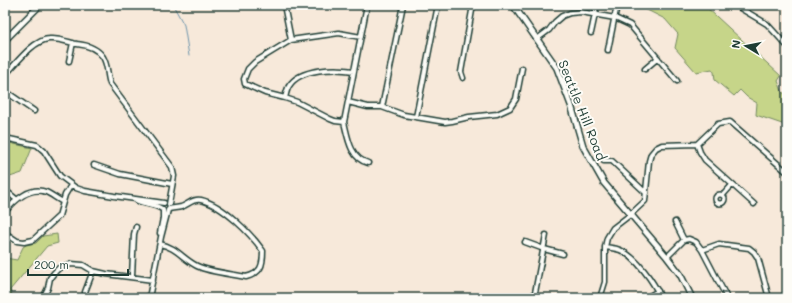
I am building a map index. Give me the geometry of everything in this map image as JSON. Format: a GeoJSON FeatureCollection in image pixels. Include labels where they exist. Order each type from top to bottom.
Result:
{"type":"FeatureCollection","features":[{"type":"Feature","properties":{"kind":"main road"},"geometry":{"type":"LineString","coordinates":[[5,40],[40,5]]}},
{"type":"Feature","properties":{"kind":"main road","name":"Seattle Hill Road"},"geometry":{"type":"LineString","coordinates":[[513,5],[557,68],[584,146],[604,183],[667,257],[680,274],[692,298]]}},
{"type":"Feature","properties":{"kind":"street"},"geometry":{"type":"LineString","coordinates":[[284,5],[291,40]]}},
{"type":"Feature","properties":{"kind":"street"},"geometry":{"type":"LineString","coordinates":[[367,5],[344,122],[353,152],[358,158],[368,163]]}},
{"type":"Feature","properties":{"kind":"street"},"geometry":{"type":"LineString","coordinates":[[382,107],[403,5]]}},
{"type":"Feature","properties":{"kind":"street"},"geometry":{"type":"LineString","coordinates":[[416,117],[438,5]]}},
{"type":"Feature","properties":{"kind":"street"},"geometry":{"type":"LineString","coordinates":[[463,78],[461,72],[473,5]]}},
{"type":"Feature","properties":{"kind":"street"},"geometry":{"type":"LineString","coordinates":[[591,33],[597,5]]}},
{"type":"Feature","properties":{"kind":"street"},"geometry":{"type":"LineString","coordinates":[[608,50],[617,5]]}},
{"type":"Feature","properties":{"kind":"street"},"geometry":{"type":"LineString","coordinates":[[736,5],[767,24],[787,46]]}},
{"type":"Feature","properties":{"kind":"street"},"geometry":{"type":"LineString","coordinates":[[537,39],[549,30],[562,16],[570,13],[581,12],[615,18],[630,24],[677,81]]}},
{"type":"Feature","properties":{"kind":"street"},"geometry":{"type":"LineString","coordinates":[[344,122],[330,119],[298,102],[265,94],[245,84],[244,79],[248,69],[255,62],[291,40],[339,33],[361,37]]}},
{"type":"Feature","properties":{"kind":"street"},"geometry":{"type":"LineString","coordinates":[[5,75],[34,45],[38,42],[49,39],[94,49],[103,57],[106,63],[110,84],[172,167],[174,176],[149,298]]}},
{"type":"Feature","properties":{"kind":"street"},"geometry":{"type":"LineString","coordinates":[[69,61],[72,43]]}},
{"type":"Feature","properties":{"kind":"street"},"geometry":{"type":"LineString","coordinates":[[645,69],[658,58]]}},
{"type":"Feature","properties":{"kind":"street"},"geometry":{"type":"LineString","coordinates":[[348,102],[368,107],[382,107],[404,115],[445,122],[452,122],[469,116],[497,114],[510,108],[516,99],[522,68]]}},
{"type":"Feature","properties":{"kind":"street"},"geometry":{"type":"LineString","coordinates":[[285,98],[288,86],[305,73],[339,69],[354,71]]}},
{"type":"Feature","properties":{"kind":"street"},"geometry":{"type":"LineString","coordinates":[[5,91],[34,111]]}},
{"type":"Feature","properties":{"kind":"street"},"geometry":{"type":"LineString","coordinates":[[600,298],[604,282],[606,238],[613,228],[645,201],[649,161],[656,148],[662,145],[697,144],[718,124],[730,122],[787,172]]}},
{"type":"Feature","properties":{"kind":"street"},"geometry":{"type":"LineString","coordinates":[[5,138],[37,145],[44,151],[60,176],[71,185],[85,191],[152,204],[162,209],[164,213],[160,234],[161,237]]}},
{"type":"Feature","properties":{"kind":"street"},"geometry":{"type":"LineString","coordinates":[[697,144],[705,160],[754,204]]}},
{"type":"Feature","properties":{"kind":"street"},"geometry":{"type":"LineString","coordinates":[[604,161],[612,160],[646,193]]}},
{"type":"Feature","properties":{"kind":"street"},"geometry":{"type":"LineString","coordinates":[[94,165],[120,174],[172,184]]}},
{"type":"Feature","properties":{"kind":"street"},"geometry":{"type":"LineString","coordinates":[[5,233],[17,241],[24,242],[33,240],[59,216],[63,202],[71,185]]}},
{"type":"Feature","properties":{"kind":"street"},"geometry":{"type":"LineString","coordinates":[[723,195],[732,185]]}},
{"type":"Feature","properties":{"kind":"street"},"geometry":{"type":"LineString","coordinates":[[5,190],[16,200]]}},
{"type":"Feature","properties":{"kind":"street"},"geometry":{"type":"LineString","coordinates":[[5,212],[16,200],[36,191],[46,192],[63,202]]}},
{"type":"Feature","properties":{"kind":"street"},"geometry":{"type":"LineString","coordinates":[[136,200],[140,199],[176,207],[192,201],[201,200],[211,204],[229,215],[248,234],[263,252],[263,260],[258,272],[246,277],[196,266],[168,246],[160,244]]}},
{"type":"Feature","properties":{"kind":"street"},"geometry":{"type":"LineString","coordinates":[[162,209],[162,206],[167,206]]}},
{"type":"Feature","properties":{"kind":"street"},"geometry":{"type":"LineString","coordinates":[[162,209],[167,206]]}},
{"type":"Feature","properties":{"kind":"street"},"geometry":{"type":"LineString","coordinates":[[675,222],[684,240]]}},
{"type":"Feature","properties":{"kind":"street"},"geometry":{"type":"LineString","coordinates":[[132,276],[134,234],[136,227]]}},
{"type":"Feature","properties":{"kind":"street"},"geometry":{"type":"LineString","coordinates":[[534,298],[546,235]]}},
{"type":"Feature","properties":{"kind":"street"},"geometry":{"type":"LineString","coordinates":[[667,257],[684,240],[696,242],[702,250],[727,298]]}},
{"type":"Feature","properties":{"kind":"street"},"geometry":{"type":"LineString","coordinates":[[525,242],[563,254]]}},
{"type":"Feature","properties":{"kind":"street"},"geometry":{"type":"LineString","coordinates":[[702,250],[719,244],[749,248],[758,258],[769,298]]}},
{"type":"Feature","properties":{"kind":"street"},"geometry":{"type":"LineString","coordinates":[[605,248],[615,248],[628,254],[652,280],[661,298]]}},
{"type":"Feature","properties":{"kind":"street"},"geometry":{"type":"LineString","coordinates":[[44,296],[48,288],[50,278],[59,268],[65,265],[78,264],[93,271],[106,274],[132,276],[153,280]]}},
{"type":"Feature","properties":{"kind":"street"},"geometry":{"type":"LineString","coordinates":[[85,298],[85,292],[93,271]]}},
{"type":"Feature","properties":{"kind":"street"},"geometry":{"type":"LineString","coordinates":[[646,298],[658,291]]}},
{"type":"Feature","properties":{"kind":"green space"},"geometry":{"type":"Polygon","coordinates":[[[637,5],[704,5],[781,76],[778,81],[782,91],[785,95],[787,94],[787,127],[756,115],[757,103],[747,97],[740,90],[734,96],[715,80],[712,69],[696,72],[675,48],[678,34],[665,19],[637,5]]]}},
{"type":"Feature","properties":{"kind":"green space"},"geometry":{"type":"Polygon","coordinates":[[[5,142],[32,148],[22,173],[7,178],[5,178],[5,142]]]}},
{"type":"Feature","properties":{"kind":"green space"},"geometry":{"type":"Polygon","coordinates":[[[57,234],[58,243],[47,246],[10,290],[13,298],[5,298],[5,258],[17,260],[23,247],[26,245],[36,243],[43,236],[57,234]]]}},
{"type":"Feature","properties":{"kind":"waterway"},"geometry":{"type":"LineString","coordinates":[[173,5],[184,25],[189,56]]}}]}
